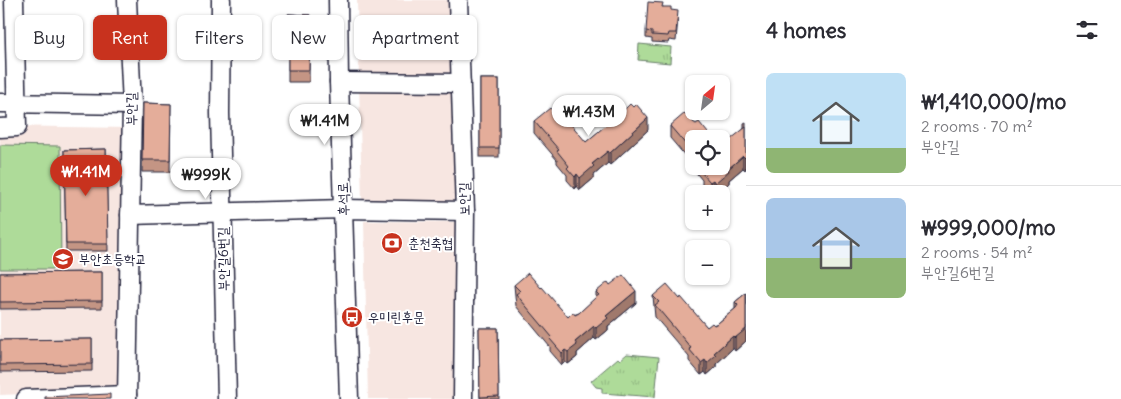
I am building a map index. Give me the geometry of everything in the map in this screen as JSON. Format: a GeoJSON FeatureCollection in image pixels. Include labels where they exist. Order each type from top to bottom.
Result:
{"type":"FeatureCollection","features":[{"type":"Feature","properties":{"kind":"street"},"geometry":{"type":"LineString","coordinates":[[0,128],[17,128],[8,103],[14,0]]}},
{"type":"Feature","properties":{"kind":"street","name":"부안길"},"geometry":{"type":"LineString","coordinates":[[127,0],[132,104],[127,397]]}},
{"type":"Feature","properties":{"kind":"street","name":"부안길6번길"},"geometry":{"type":"LineString","coordinates":[[221,0],[220,113],[226,399]]}},
{"type":"Feature","properties":{"kind":"street","name":"후석로"},"geometry":{"type":"LineString","coordinates":[[338,0],[349,399]]}},
{"type":"Feature","properties":{"kind":"street","name":"보안길"},"geometry":{"type":"LineString","coordinates":[[458,0],[465,212],[463,399]]}},
{"type":"Feature","properties":{"kind":"street"},"geometry":{"type":"LineString","coordinates":[[339,82],[461,83]]}},
{"type":"Feature","properties":{"kind":"street"},"geometry":{"type":"LineString","coordinates":[[8,103],[132,104]]}},
{"type":"Feature","properties":{"kind":"street"},"geometry":{"type":"LineString","coordinates":[[130,215],[344,210],[465,212]]}},
{"type":"Feature","properties":{"kind":"street"},"geometry":{"type":"LineString","coordinates":[[26,399],[127,397]]}},
{"type":"Feature","properties":{"kind":"shaded area"},"geometry":{"type":"Polygon","coordinates":[[[357,0],[454,0],[454,15],[357,15],[357,0]]]}},
{"type":"Feature","properties":{"kind":"shaded area"},"geometry":{"type":"Polygon","coordinates":[[[358,60],[455,60],[456,202],[362,202],[358,60]]]}},
{"type":"Feature","properties":{"kind":"shaded area","name":"부안초등학교"},"geometry":{"type":"Polygon","coordinates":[[[0,126],[131,128],[122,390],[0,395],[0,126]]]}},
{"type":"Feature","properties":{"kind":"shaded area"},"geometry":{"type":"Polygon","coordinates":[[[364,221],[455,222],[455,399],[368,399],[364,221]]]}},
{"type":"Feature","properties":{"kind":"green space"},"geometry":{"type":"Polygon","coordinates":[[[639,44],[671,47],[670,63],[638,60],[639,44]]]}},
{"type":"Feature","properties":{"kind":"green space"},"geometry":{"type":"Polygon","coordinates":[[[0,145],[60,146],[61,269],[0,269],[0,145]]]}},
{"type":"Feature","properties":{"kind":"green space"},"geometry":{"type":"Polygon","coordinates":[[[627,354],[659,357],[655,397],[602,393],[602,388],[596,387],[591,381],[618,358],[620,360],[627,354]]]}},
{"type":"Feature","properties":{"kind":"building"},"geometry":{"type":"Polygon","coordinates":[[[648,2],[663,3],[662,7],[671,7],[671,10],[678,11],[676,33],[669,33],[668,36],[652,35],[652,32],[646,31],[648,2]]]}},
{"type":"Feature","properties":{"kind":"building"},"geometry":{"type":"Polygon","coordinates":[[[288,60],[309,60],[309,70],[288,70],[288,60]]]}},
{"type":"Feature","properties":{"kind":"building"},"geometry":{"type":"Polygon","coordinates":[[[480,79],[499,79],[499,148],[480,148],[480,79]]]}},
{"type":"Feature","properties":{"kind":"building"},"geometry":{"type":"Polygon","coordinates":[[[143,103],[171,104],[170,160],[142,160],[143,103]]]}},
{"type":"Feature","properties":{"kind":"building"},"geometry":{"type":"Polygon","coordinates":[[[630,104],[633,107],[636,104],[648,118],[610,153],[608,151],[592,164],[594,166],[580,178],[577,174],[575,177],[567,168],[569,166],[557,151],[559,150],[534,121],[550,108],[561,119],[564,116],[586,142],[611,121],[609,118],[621,108],[623,111],[630,104]]]}},
{"type":"Feature","properties":{"kind":"building"},"geometry":{"type":"Polygon","coordinates":[[[685,113],[685,120],[691,120],[696,124],[699,122],[706,130],[685,130],[685,144],[670,126],[685,113]]]}},
{"type":"Feature","properties":{"kind":"building"},"geometry":{"type":"Polygon","coordinates":[[[746,127],[746,157],[743,156],[730,167],[730,140],[746,127]]]}},
{"type":"Feature","properties":{"kind":"building"},"geometry":{"type":"Polygon","coordinates":[[[106,149],[108,244],[66,244],[64,150],[106,149]]]}},
{"type":"Feature","properties":{"kind":"building"},"geometry":{"type":"Polygon","coordinates":[[[704,175],[724,175],[715,183],[713,180],[710,182],[704,175]]]}},
{"type":"Feature","properties":{"kind":"building"},"geometry":{"type":"Polygon","coordinates":[[[102,272],[102,301],[0,302],[0,273],[102,272]]]}},
{"type":"Feature","properties":{"kind":"building"},"geometry":{"type":"Polygon","coordinates":[[[528,273],[568,317],[573,312],[575,315],[579,313],[599,295],[596,292],[608,282],[610,285],[623,275],[636,291],[606,316],[608,318],[596,328],[594,326],[575,342],[577,345],[568,352],[565,350],[562,353],[550,339],[552,337],[516,294],[520,291],[514,285],[528,273]]]}},
{"type":"Feature","properties":{"kind":"building"},"geometry":{"type":"Polygon","coordinates":[[[667,284],[707,327],[712,323],[714,325],[718,323],[736,308],[738,305],[735,302],[746,293],[746,329],[735,338],[733,336],[714,353],[716,355],[707,363],[705,360],[701,363],[655,305],[659,302],[653,296],[667,284]]]}},
{"type":"Feature","properties":{"kind":"building"},"geometry":{"type":"Polygon","coordinates":[[[479,328],[498,328],[499,396],[480,397],[479,328]]]}},
{"type":"Feature","properties":{"kind":"building"},"geometry":{"type":"Polygon","coordinates":[[[92,339],[92,364],[0,365],[0,340],[92,339]]]}},
{"type":"Feature","properties":{"kind":"building"},"geometry":{"type":"Polygon","coordinates":[[[110,394],[110,399],[45,399],[45,397],[110,394]]]}},
{"type":"Feature","properties":{"kind":"place","name":"춘천축협"},"geometry":{"type":"Point","coordinates":[392,243]}},
{"type":"Feature","properties":{"kind":"place","name":"부안초등학교"},"geometry":{"type":"Point","coordinates":[63,259]}},
{"type":"Feature","properties":{"kind":"place","name":"우미린후문"},"geometry":{"type":"Point","coordinates":[352,317]}}]}
